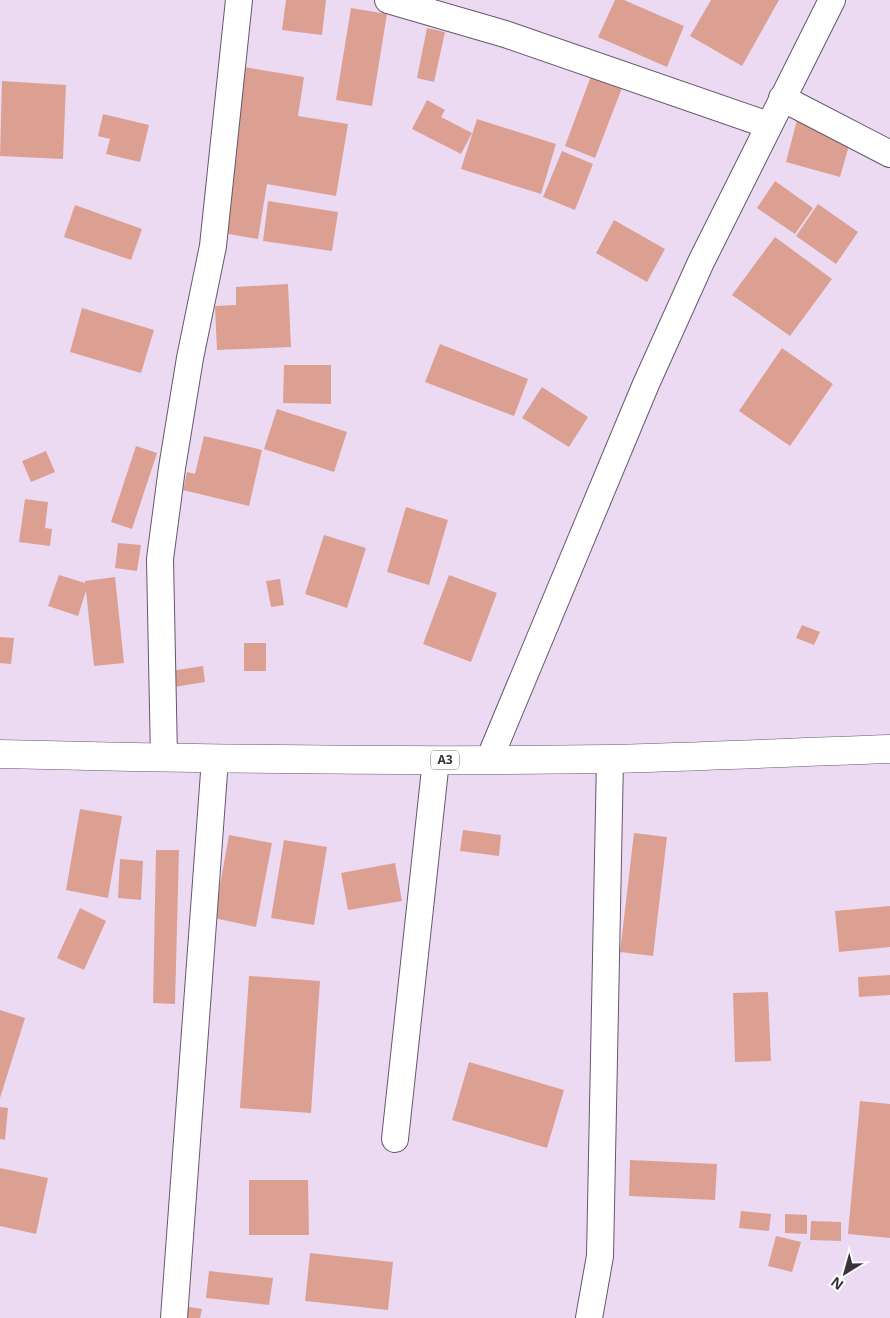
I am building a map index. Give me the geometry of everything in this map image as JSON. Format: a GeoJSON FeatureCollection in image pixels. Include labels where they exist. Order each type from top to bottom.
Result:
{"type":"FeatureCollection","features":[{"type":"Feature","properties":{"kind":"highway","name":"A3"},"geometry":{"type":"LineString","coordinates":[[0,754],[215,759],[489,760],[610,759],[890,749]]}},
{"type":"Feature","properties":{"kind":"street"},"geometry":{"type":"LineString","coordinates":[[164,758],[160,559],[187,377],[214,246],[239,0]]}},
{"type":"Feature","properties":{"kind":"street"},"geometry":{"type":"LineString","coordinates":[[388,0],[506,34],[768,125]]}},
{"type":"Feature","properties":{"kind":"street"},"geometry":{"type":"LineString","coordinates":[[489,760],[646,384],[701,262],[832,0]]}},
{"type":"Feature","properties":{"kind":"street"},"geometry":{"type":"LineString","coordinates":[[782,98],[890,154]]}},
{"type":"Feature","properties":{"kind":"street"},"geometry":{"type":"LineString","coordinates":[[174,1318],[215,759]]}},
{"type":"Feature","properties":{"kind":"street"},"geometry":{"type":"LineString","coordinates":[[589,1318],[600,1256],[610,759]]}},
{"type":"Feature","properties":{"kind":"street"},"geometry":{"type":"LineString","coordinates":[[395,1139],[436,760]]}},
{"type":"Feature","properties":{"kind":"building"},"geometry":{"type":"Polygon","coordinates":[[[286,0],[326,0],[322,35],[282,30],[286,0]]]}},
{"type":"Feature","properties":{"kind":"building"},"geometry":{"type":"Polygon","coordinates":[[[615,0],[624,0],[684,26],[667,67],[598,37],[615,0]]]}},
{"type":"Feature","properties":{"kind":"building"},"geometry":{"type":"Polygon","coordinates":[[[711,0],[779,0],[742,66],[690,36],[711,0]]]}},
{"type":"Feature","properties":{"kind":"building"},"geometry":{"type":"Polygon","coordinates":[[[351,8],[387,14],[372,106],[336,100],[351,8]]]}},
{"type":"Feature","properties":{"kind":"building"},"geometry":{"type":"Polygon","coordinates":[[[427,28],[445,32],[434,82],[417,78],[427,28]]]}},
{"type":"Feature","properties":{"kind":"building"},"geometry":{"type":"Polygon","coordinates":[[[244,67],[304,77],[298,116],[348,124],[336,196],[267,184],[258,239],[217,232],[244,67]]]}},
{"type":"Feature","properties":{"kind":"building"},"geometry":{"type":"Polygon","coordinates":[[[591,76],[622,88],[595,158],[565,146],[591,76]]]}},
{"type":"Feature","properties":{"kind":"building"},"geometry":{"type":"Polygon","coordinates":[[[2,81],[66,85],[63,159],[0,156],[2,81]]]}},
{"type":"Feature","properties":{"kind":"building"},"geometry":{"type":"Polygon","coordinates":[[[427,100],[445,110],[441,117],[472,133],[461,154],[412,129],[427,100]]]}},
{"type":"Feature","properties":{"kind":"building"},"geometry":{"type":"Polygon","coordinates":[[[103,114],[149,125],[140,162],[106,154],[110,139],[98,136],[103,114]]]}},
{"type":"Feature","properties":{"kind":"building"},"geometry":{"type":"Polygon","coordinates":[[[477,119],[556,144],[541,194],[461,169],[477,119]]]}},
{"type":"Feature","properties":{"kind":"building"},"geometry":{"type":"Polygon","coordinates":[[[797,120],[852,135],[840,177],[786,162],[797,120]]]}},
{"type":"Feature","properties":{"kind":"building"},"geometry":{"type":"Polygon","coordinates":[[[562,151],[593,164],[575,210],[543,197],[562,151]]]}},
{"type":"Feature","properties":{"kind":"building"},"geometry":{"type":"Polygon","coordinates":[[[775,181],[813,208],[795,234],[757,208],[775,181]]]}},
{"type":"Feature","properties":{"kind":"building"},"geometry":{"type":"Polygon","coordinates":[[[268,201],[338,212],[332,251],[263,241],[268,201]]]}},
{"type":"Feature","properties":{"kind":"building"},"geometry":{"type":"Polygon","coordinates":[[[818,204],[858,232],[836,264],[796,236],[818,204]]]}},
{"type":"Feature","properties":{"kind":"building"},"geometry":{"type":"Polygon","coordinates":[[[75,205],[142,229],[131,260],[64,237],[75,205]]]}},
{"type":"Feature","properties":{"kind":"building"},"geometry":{"type":"Polygon","coordinates":[[[614,220],[665,249],[647,282],[596,253],[614,220]]]}},
{"type":"Feature","properties":{"kind":"building"},"geometry":{"type":"Polygon","coordinates":[[[775,237],[832,279],[790,336],[732,295],[775,237]]]}},
{"type":"Feature","properties":{"kind":"building"},"geometry":{"type":"Polygon","coordinates":[[[288,284],[291,347],[217,350],[215,306],[236,305],[236,287],[288,284]]]}},
{"type":"Feature","properties":{"kind":"building"},"geometry":{"type":"Polygon","coordinates":[[[82,308],[154,330],[141,373],[70,352],[82,308]]]}},
{"type":"Feature","properties":{"kind":"building"},"geometry":{"type":"Polygon","coordinates":[[[440,344],[528,379],[514,416],[425,382],[440,344]]]}},
{"type":"Feature","properties":{"kind":"building"},"geometry":{"type":"Polygon","coordinates":[[[782,348],[833,384],[790,446],[739,411],[782,348]]]}},
{"type":"Feature","properties":{"kind":"building"},"geometry":{"type":"Polygon","coordinates":[[[284,365],[331,365],[331,404],[283,403],[284,365]]]}},
{"type":"Feature","properties":{"kind":"building"},"geometry":{"type":"Polygon","coordinates":[[[542,387],[588,417],[569,447],[522,418],[542,387]]]}},
{"type":"Feature","properties":{"kind":"building"},"geometry":{"type":"Polygon","coordinates":[[[277,409],[347,432],[334,472],[264,449],[277,409]]]}},
{"type":"Feature","properties":{"kind":"building"},"geometry":{"type":"Polygon","coordinates":[[[204,436],[262,450],[249,506],[183,490],[187,472],[195,474],[204,436]]]}},
{"type":"Feature","properties":{"kind":"building"},"geometry":{"type":"Polygon","coordinates":[[[136,446],[157,453],[132,529],[111,522],[136,446]]]}},
{"type":"Feature","properties":{"kind":"building"},"geometry":{"type":"Polygon","coordinates":[[[46,451],[55,472],[31,482],[22,461],[46,451]]]}},
{"type":"Feature","properties":{"kind":"building"},"geometry":{"type":"Polygon","coordinates":[[[25,499],[48,502],[45,528],[52,529],[50,546],[19,542],[25,499]]]}},
{"type":"Feature","properties":{"kind":"building"},"geometry":{"type":"Polygon","coordinates":[[[406,507],[448,520],[429,585],[387,572],[406,507]]]}},
{"type":"Feature","properties":{"kind":"building"},"geometry":{"type":"Polygon","coordinates":[[[324,535],[366,548],[347,608],[305,594],[324,535]]]}},
{"type":"Feature","properties":{"kind":"building"},"geometry":{"type":"Polygon","coordinates":[[[118,543],[141,545],[137,571],[115,568],[118,543]]]}},
{"type":"Feature","properties":{"kind":"building"},"geometry":{"type":"Polygon","coordinates":[[[59,575],[85,583],[85,581],[115,577],[124,663],[94,666],[86,591],[78,616],[48,606],[59,575]]]}},
{"type":"Feature","properties":{"kind":"building"},"geometry":{"type":"Polygon","coordinates":[[[449,575],[497,593],[471,662],[423,644],[449,575]]]}},
{"type":"Feature","properties":{"kind":"building"},"geometry":{"type":"Polygon","coordinates":[[[280,579],[284,605],[271,607],[266,581],[280,579]]]}},
{"type":"Feature","properties":{"kind":"building"},"geometry":{"type":"Polygon","coordinates":[[[802,625],[820,632],[814,645],[796,638],[802,625]]]}},
{"type":"Feature","properties":{"kind":"building"},"geometry":{"type":"Polygon","coordinates":[[[0,637],[14,638],[11,664],[0,663],[0,637]]]}},
{"type":"Feature","properties":{"kind":"building"},"geometry":{"type":"Polygon","coordinates":[[[244,643],[266,643],[266,671],[244,671],[244,643]]]}},
{"type":"Feature","properties":{"kind":"building"},"geometry":{"type":"Polygon","coordinates":[[[203,666],[205,682],[174,687],[171,671],[203,666]]]}},
{"type":"Feature","properties":{"kind":"building"},"geometry":{"type":"Polygon","coordinates":[[[80,809],[122,816],[108,898],[66,890],[80,809]]]}},
{"type":"Feature","properties":{"kind":"building"},"geometry":{"type":"Polygon","coordinates":[[[463,830],[501,835],[499,856],[460,851],[463,830]]]}},
{"type":"Feature","properties":{"kind":"building"},"geometry":{"type":"Polygon","coordinates":[[[634,833],[667,837],[653,956],[620,952],[634,833]]]}},
{"type":"Feature","properties":{"kind":"building"},"geometry":{"type":"Polygon","coordinates":[[[229,835],[272,843],[256,927],[214,918],[229,835]]]}},
{"type":"Feature","properties":{"kind":"building"},"geometry":{"type":"Polygon","coordinates":[[[284,840],[327,847],[314,925],[271,918],[284,840]]]}},
{"type":"Feature","properties":{"kind":"building"},"geometry":{"type":"Polygon","coordinates":[[[156,850],[179,850],[175,1004],[153,1003],[156,850]]]}},
{"type":"Feature","properties":{"kind":"building"},"geometry":{"type":"Polygon","coordinates":[[[120,859],[143,861],[141,900],[118,898],[120,859]]]}},
{"type":"Feature","properties":{"kind":"building"},"geometry":{"type":"Polygon","coordinates":[[[395,863],[402,901],[348,910],[341,873],[395,863]]]}},
{"type":"Feature","properties":{"kind":"building"},"geometry":{"type":"Polygon","coordinates":[[[890,906],[890,947],[839,952],[835,911],[890,906]]]}},
{"type":"Feature","properties":{"kind":"building"},"geometry":{"type":"Polygon","coordinates":[[[80,908],[106,921],[84,970],[57,958],[80,908]]]}},
{"type":"Feature","properties":{"kind":"building"},"geometry":{"type":"Polygon","coordinates":[[[890,975],[890,995],[859,997],[858,977],[890,975]]]}},
{"type":"Feature","properties":{"kind":"building"},"geometry":{"type":"Polygon","coordinates":[[[249,976],[320,981],[311,1113],[240,1108],[249,976]]]}},
{"type":"Feature","properties":{"kind":"building"},"geometry":{"type":"Polygon","coordinates":[[[768,992],[771,1061],[735,1062],[733,993],[768,992]]]}},
{"type":"Feature","properties":{"kind":"building"},"geometry":{"type":"Polygon","coordinates":[[[0,1010],[25,1018],[0,1098],[0,1010]]]}},
{"type":"Feature","properties":{"kind":"building"},"geometry":{"type":"Polygon","coordinates":[[[469,1062],[564,1090],[547,1148],[452,1120],[469,1062]]]}},
{"type":"Feature","properties":{"kind":"building"},"geometry":{"type":"Polygon","coordinates":[[[860,1101],[890,1104],[890,1238],[848,1234],[860,1101]]]}},
{"type":"Feature","properties":{"kind":"building"},"geometry":{"type":"Polygon","coordinates":[[[0,1107],[8,1108],[5,1140],[0,1139],[0,1107]]]}},
{"type":"Feature","properties":{"kind":"building"},"geometry":{"type":"Polygon","coordinates":[[[630,1160],[717,1164],[715,1200],[629,1196],[630,1160]]]}},
{"type":"Feature","properties":{"kind":"building"},"geometry":{"type":"Polygon","coordinates":[[[0,1168],[48,1178],[36,1234],[0,1226],[0,1168]]]}},
{"type":"Feature","properties":{"kind":"building"},"geometry":{"type":"Polygon","coordinates":[[[249,1180],[308,1180],[309,1235],[249,1235],[249,1180]]]}},
{"type":"Feature","properties":{"kind":"building"},"geometry":{"type":"Polygon","coordinates":[[[741,1211],[771,1214],[769,1231],[739,1228],[741,1211]]]}},
{"type":"Feature","properties":{"kind":"building"},"geometry":{"type":"Polygon","coordinates":[[[785,1214],[807,1215],[807,1234],[785,1233],[785,1214]]]}},
{"type":"Feature","properties":{"kind":"building"},"geometry":{"type":"Polygon","coordinates":[[[811,1221],[841,1222],[841,1241],[810,1240],[811,1221]]]}},
{"type":"Feature","properties":{"kind":"building"},"geometry":{"type":"Polygon","coordinates":[[[776,1236],[801,1242],[792,1272],[768,1266],[776,1236]]]}},
{"type":"Feature","properties":{"kind":"building"},"geometry":{"type":"Polygon","coordinates":[[[310,1253],[393,1262],[388,1310],[305,1301],[310,1253]]]}},
{"type":"Feature","properties":{"kind":"building"},"geometry":{"type":"Polygon","coordinates":[[[209,1271],[273,1278],[269,1305],[206,1298],[209,1271]]]}},
{"type":"Feature","properties":{"kind":"building"},"geometry":{"type":"Polygon","coordinates":[[[184,1306],[202,1309],[200,1318],[182,1318],[184,1306]]]}}]}
